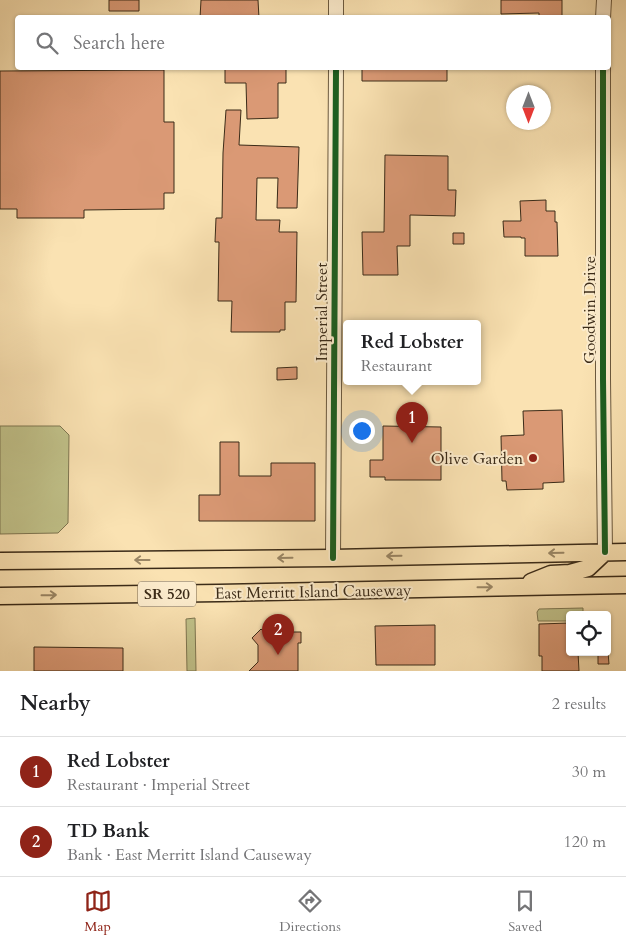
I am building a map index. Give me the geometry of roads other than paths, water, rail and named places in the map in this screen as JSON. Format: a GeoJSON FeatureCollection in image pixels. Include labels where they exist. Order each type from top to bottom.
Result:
{"type":"FeatureCollection","features":[{"type":"Feature","properties":{"kind":"main road"},"geometry":{"type":"LineString","coordinates":[[522,586],[551,574],[570,573],[588,568],[605,552]]}},
{"type":"Feature","properties":{"kind":"main road","name":"East Merritt Island Causeway"},"geometry":{"type":"LineString","coordinates":[[0,561],[333,558],[626,552]]}},
{"type":"Feature","properties":{"kind":"main road","name":"East Merritt Island Causeway"},"geometry":{"type":"LineString","coordinates":[[0,596],[626,585]]}},
{"type":"Feature","properties":{"kind":"street"},"geometry":{"type":"LineString","coordinates":[[336,0],[336,15]]}},
{"type":"Feature","properties":{"kind":"street"},"geometry":{"type":"LineString","coordinates":[[603,15],[604,0]]}},
{"type":"Feature","properties":{"kind":"street","name":"Imperial Street"},"geometry":{"type":"LineString","coordinates":[[333,558],[336,70]]}},
{"type":"Feature","properties":{"kind":"street","name":"Goodwin Drive"},"geometry":{"type":"LineString","coordinates":[[603,70],[605,552]]}},
{"type":"Feature","properties":{"kind":"place","name":"Red Lobster"},"geometry":{"type":"Point","coordinates":[412,443]}},
{"type":"Feature","properties":{"kind":"place","name":"Olive Garden"},"geometry":{"type":"Point","coordinates":[533,458]}},
{"type":"Feature","properties":{"kind":"place","name":"TD Bank"},"geometry":{"type":"Point","coordinates":[278,655]}}]}
